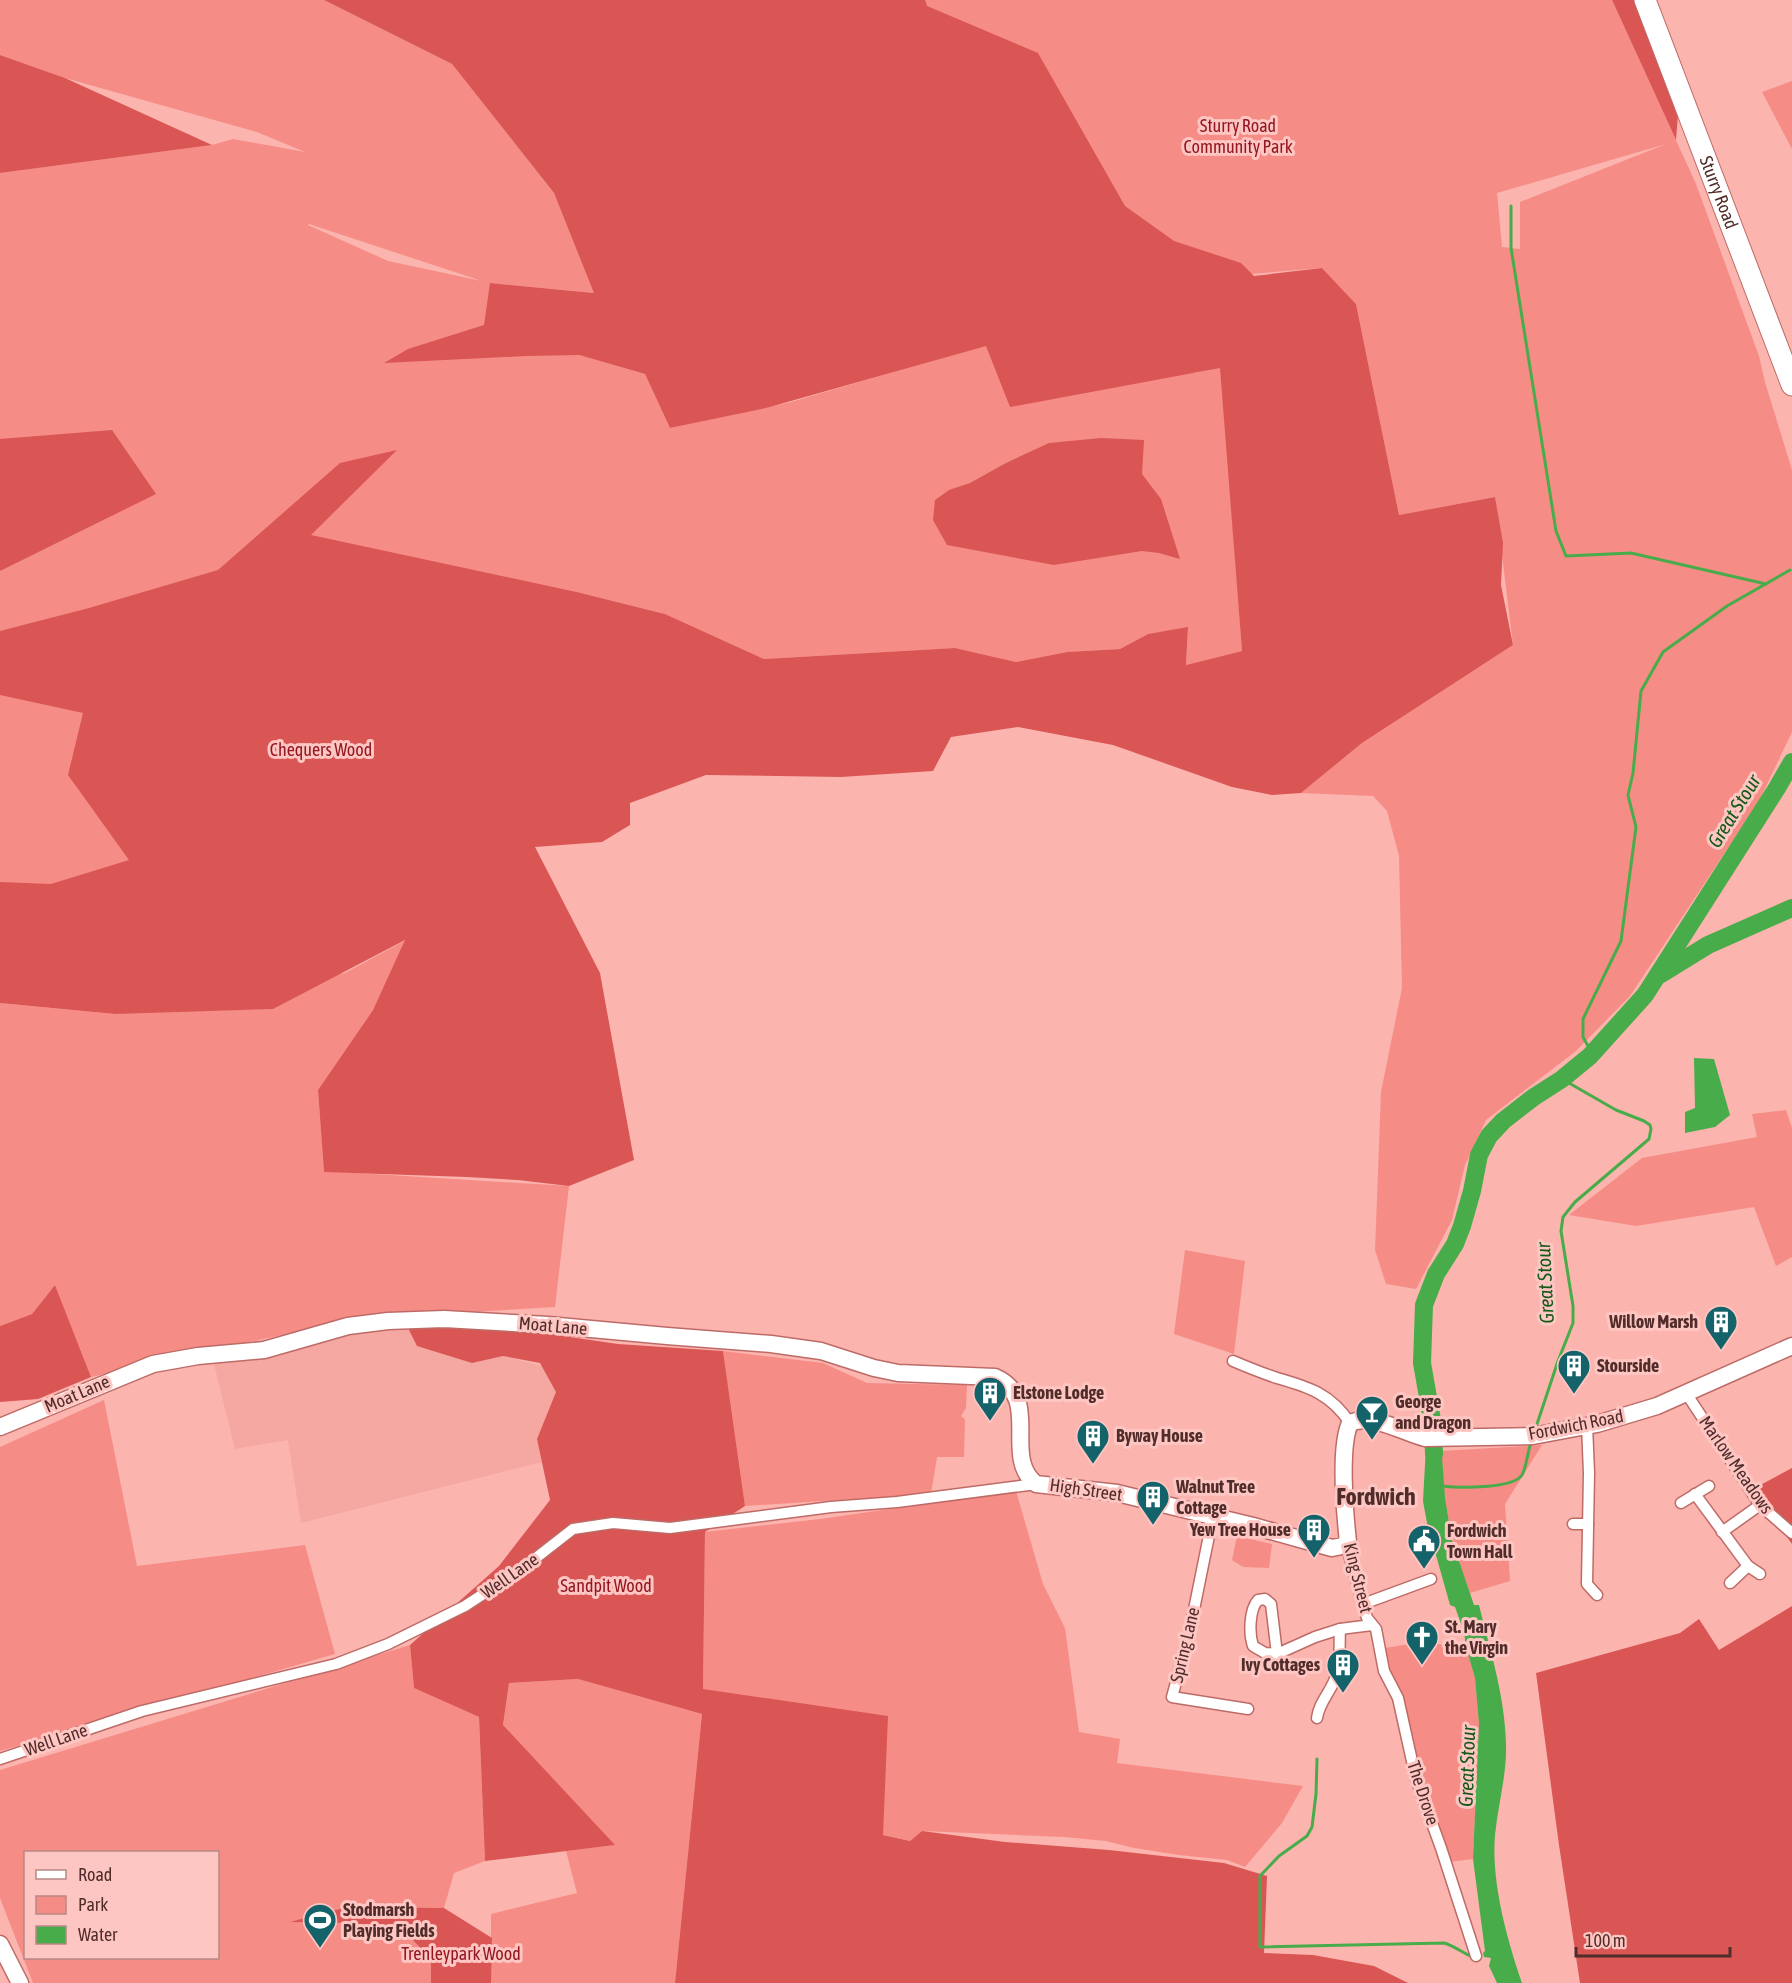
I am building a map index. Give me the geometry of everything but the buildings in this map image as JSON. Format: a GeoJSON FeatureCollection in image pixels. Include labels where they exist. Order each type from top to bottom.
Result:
{"type":"FeatureCollection","features":[{"type":"Feature","properties":{"kind":"highway","name":"Sturry Road"},"geometry":{"type":"LineString","coordinates":[[1645,0],[1792,385]]}},
{"type":"Feature","properties":{"kind":"street","name":"Moat Lane"},"geometry":{"type":"LineString","coordinates":[[0,1427],[153,1364],[198,1356],[264,1350],[348,1326],[388,1321],[456,1319],[771,1344],[821,1351],[898,1373],[995,1377],[1006,1382],[1017,1394],[1023,1465],[1027,1477],[1036,1484]]}},
{"type":"Feature","properties":{"kind":"street","name":"Fordwich Road"},"geometry":{"type":"LineString","coordinates":[[1350,1423],[1356,1420],[1391,1424],[1425,1438],[1533,1436],[1597,1424],[1657,1406],[1792,1346]]}},
{"type":"Feature","properties":{"kind":"street"},"geometry":{"type":"LineString","coordinates":[[1233,1361],[1278,1378],[1288,1379],[1326,1396],[1337,1404],[1350,1423]]}},
{"type":"Feature","properties":{"kind":"street","name":"Marlow Meadows"},"geometry":{"type":"LineString","coordinates":[[1686,1393],[1760,1505],[1792,1533]]}},
{"type":"Feature","properties":{"kind":"street","name":"King Street"},"geometry":{"type":"LineString","coordinates":[[1350,1423],[1347,1430],[1345,1457],[1345,1512],[1348,1542],[1346,1544],[1367,1618],[1374,1627]]}},
{"type":"Feature","properties":{"kind":"street"},"geometry":{"type":"LineString","coordinates":[[1587,1425],[1587,1584],[1598,1595]]}},
{"type":"Feature","properties":{"kind":"street","name":"High Street"},"geometry":{"type":"LineString","coordinates":[[1036,1484],[1117,1493],[1332,1548],[1346,1544]]}},
{"type":"Feature","properties":{"kind":"street","name":"Well Lane"},"geometry":{"type":"LineString","coordinates":[[0,1759],[142,1711],[336,1664],[388,1644],[465,1606],[523,1568],[573,1529],[613,1523],[670,1528],[1036,1484]]}},
{"type":"Feature","properties":{"kind":"street"},"geometry":{"type":"LineString","coordinates":[[1681,1503],[1709,1486]]}},
{"type":"Feature","properties":{"kind":"street"},"geometry":{"type":"LineString","coordinates":[[1695,1494],[1748,1566],[1760,1574]]}},
{"type":"Feature","properties":{"kind":"street"},"geometry":{"type":"LineString","coordinates":[[1722,1532],[1760,1505]]}},
{"type":"Feature","properties":{"kind":"street","name":"Spring Lane"},"geometry":{"type":"LineString","coordinates":[[1213,1516],[1188,1639],[1172,1697],[1248,1709]]}},
{"type":"Feature","properties":{"kind":"street"},"geometry":{"type":"LineString","coordinates":[[1573,1524],[1588,1524]]}},
{"type":"Feature","properties":{"kind":"street"},"geometry":{"type":"LineString","coordinates":[[1730,1583],[1748,1566]]}},
{"type":"Feature","properties":{"kind":"street"},"geometry":{"type":"LineString","coordinates":[[1363,1604],[1431,1579]]}},
{"type":"Feature","properties":{"kind":"street"},"geometry":{"type":"LineString","coordinates":[[1266,1599],[1271,1604],[1277,1654],[1265,1653],[1253,1646],[1250,1638],[1252,1606],[1258,1600],[1266,1599]]}},
{"type":"Feature","properties":{"kind":"street","name":"King Street"},"geometry":{"type":"LineString","coordinates":[[1277,1654],[1340,1629],[1374,1627]]}},
{"type":"Feature","properties":{"kind":"street","name":"The Drove"},"geometry":{"type":"LineString","coordinates":[[1374,1627],[1384,1671],[1398,1698],[1416,1779],[1476,1956]]}},
{"type":"Feature","properties":{"kind":"street"},"geometry":{"type":"LineString","coordinates":[[1317,1718],[1319,1706],[1338,1672],[1340,1629]]}},
{"type":"Feature","properties":{"kind":"street"},"geometry":{"type":"LineString","coordinates":[[0,1944],[20,1983]]}},
{"type":"Feature","properties":{"kind":"shaded area"},"geometry":{"type":"Polygon","coordinates":[[[407,1326],[472,1363],[503,1356],[542,1366],[557,1392],[537,1439],[542,1462],[301,1523],[288,1440],[235,1449],[214,1364],[343,1336],[407,1326]]]}},
{"type":"Feature","properties":{"kind":"green space"},"geometry":{"type":"Polygon","coordinates":[[[0,0],[324,0],[452,64],[554,193],[595,293],[490,283],[579,355],[645,374],[670,428],[791,402],[986,345],[1195,373],[1221,367],[1242,651],[1186,665],[1188,628],[1148,634],[1120,649],[1067,652],[1016,662],[955,648],[764,659],[665,614],[581,593],[163,918],[0,911],[0,173],[212,145],[233,139],[305,152],[257,132],[65,78],[0,55],[0,0]],[[309,224],[388,261],[482,281],[309,224]]]}},
{"type":"Feature","properties":{"kind":"green space","name":"Chequers Wood"},"geometry":{"type":"Polygon","coordinates":[[[324,0],[925,0],[927,6],[1038,53],[1125,206],[1174,241],[1241,263],[1254,276],[1322,268],[1356,304],[1399,515],[1495,497],[1503,543],[1501,585],[1513,645],[1362,743],[1301,793],[1272,795],[1232,787],[1113,745],[1018,727],[951,737],[933,771],[841,777],[706,775],[630,803],[630,825],[602,842],[535,847],[600,973],[634,1160],[569,1186],[467,1177],[324,1172],[318,1090],[373,1010],[405,940],[273,1009],[115,1014],[0,1003],[0,882],[51,884],[129,860],[68,775],[83,713],[0,695],[0,631],[89,608],[218,570],[340,463],[397,450],[311,535],[581,593],[665,614],[764,659],[955,648],[1016,662],[1067,652],[1120,649],[1148,634],[1188,627],[1186,665],[1242,651],[1220,368],[1010,407],[986,346],[766,408],[670,428],[645,374],[579,355],[384,363],[408,349],[484,325],[490,283],[594,293],[554,193],[452,64],[324,0]]]}},
{"type":"Feature","properties":{"kind":"green space","name":"Sturry Road Community Park"},"geometry":{"type":"Polygon","coordinates":[[[900,0],[1612,0],[1696,184],[1759,356],[1792,470],[1792,732],[1759,801],[1630,996],[1576,1051],[1486,1120],[1465,1165],[1452,1220],[1416,1289],[1386,1284],[1375,1250],[1381,1092],[1402,988],[1399,856],[1387,811],[1373,796],[1301,793],[1362,743],[1513,645],[1495,497],[1399,515],[1356,304],[1322,268],[1213,277],[1121,233],[900,0]],[[1666,144],[1497,193],[1502,247],[1520,249],[1520,202],[1666,144]]]}},
{"type":"Feature","properties":{"kind":"green space"},"geometry":{"type":"Polygon","coordinates":[[[1612,0],[1635,0],[1678,114],[1676,140],[1612,0]]]}},
{"type":"Feature","properties":{"kind":"green space"},"geometry":{"type":"Polygon","coordinates":[[[0,55],[65,78],[212,145],[0,173],[0,55]]]}},
{"type":"Feature","properties":{"kind":"green space"},"geometry":{"type":"Polygon","coordinates":[[[1792,81],[1792,149],[1762,92],[1792,81]]]}},
{"type":"Feature","properties":{"kind":"green space"},"geometry":{"type":"Polygon","coordinates":[[[112,430],[156,494],[0,571],[0,439],[112,430]]]}},
{"type":"Feature","properties":{"kind":"green space"},"geometry":{"type":"Polygon","coordinates":[[[1101,438],[1144,440],[1142,474],[1161,499],[1180,559],[1142,551],[1054,565],[947,545],[933,520],[935,500],[949,490],[970,483],[1049,443],[1101,438]]]}},
{"type":"Feature","properties":{"kind":"green space"},"geometry":{"type":"Polygon","coordinates":[[[406,940],[373,1010],[318,1090],[324,1171],[569,1186],[555,1307],[354,1319],[91,1377],[55,1285],[32,1314],[0,1326],[0,1003],[115,1014],[345,973],[406,940]]]}},
{"type":"Feature","properties":{"kind":"green space"},"geometry":{"type":"Polygon","coordinates":[[[1786,1110],[1792,1128],[1792,1257],[1776,1266],[1754,1207],[1636,1226],[1569,1215],[1642,1158],[1757,1137],[1752,1114],[1786,1110]]]}},
{"type":"Feature","properties":{"kind":"green space"},"geometry":{"type":"Polygon","coordinates":[[[1185,1250],[1245,1261],[1234,1354],[1174,1334],[1185,1250]]]}},
{"type":"Feature","properties":{"kind":"green space"},"geometry":{"type":"Polygon","coordinates":[[[55,1285],[91,1377],[38,1399],[0,1402],[0,1326],[32,1314],[55,1285]]]}},
{"type":"Feature","properties":{"kind":"green space","name":"Sandpit Wood"},"geometry":{"type":"Polygon","coordinates":[[[407,1326],[549,1334],[618,1344],[723,1351],[745,1506],[705,1532],[703,1689],[888,1716],[883,1835],[910,1841],[922,1831],[1005,1842],[1109,1850],[1224,1863],[1267,1876],[1264,1953],[1313,1955],[1374,1966],[1408,1983],[675,1983],[702,1714],[578,1679],[509,1683],[503,1725],[615,1845],[485,1861],[479,1717],[414,1688],[410,1645],[499,1566],[550,1500],[537,1439],[556,1392],[540,1363],[503,1356],[472,1363],[417,1346],[407,1326]]]}},
{"type":"Feature","properties":{"kind":"green space"},"geometry":{"type":"Polygon","coordinates":[[[723,1351],[823,1363],[867,1383],[967,1385],[966,1408],[961,1416],[965,1419],[964,1457],[937,1457],[931,1494],[745,1506],[723,1351]]]}},
{"type":"Feature","properties":{"kind":"green space"},"geometry":{"type":"Polygon","coordinates":[[[104,1400],[137,1566],[305,1545],[335,1654],[0,1751],[0,1447],[104,1400]]]}},
{"type":"Feature","properties":{"kind":"green space"},"geometry":{"type":"Polygon","coordinates":[[[1542,1445],[1505,1504],[1510,1581],[1470,1593],[1458,1558],[1450,1523],[1441,1451],[1542,1445]]]}},
{"type":"Feature","properties":{"kind":"green space"},"geometry":{"type":"Polygon","coordinates":[[[1792,1468],[1792,1544],[1753,1489],[1792,1468]]]}},
{"type":"Feature","properties":{"kind":"green space"},"geometry":{"type":"Polygon","coordinates":[[[1016,1491],[1043,1584],[1065,1628],[1079,1732],[1120,1739],[1117,1763],[1303,1786],[1282,1823],[1245,1867],[1227,1860],[1134,1848],[1106,1841],[1064,1837],[922,1831],[910,1841],[883,1835],[703,1689],[705,1532],[820,1519],[1016,1491]]]}},
{"type":"Feature","properties":{"kind":"green space"},"geometry":{"type":"Polygon","coordinates":[[[1237,1536],[1272,1544],[1269,1568],[1243,1567],[1232,1560],[1237,1536]]]}},
{"type":"Feature","properties":{"kind":"green space"},"geometry":{"type":"Polygon","coordinates":[[[1792,1606],[1792,1983],[1580,1983],[1536,1673],[1680,1633],[1699,1619],[1719,1650],[1792,1606]]]}},
{"type":"Feature","properties":{"kind":"green space"},"geometry":{"type":"Polygon","coordinates":[[[1438,1644],[1466,1647],[1475,1678],[1479,1724],[1473,1859],[1450,1862],[1422,1782],[1410,1727],[1387,1670],[1385,1648],[1438,1644]]]}},
{"type":"Feature","properties":{"kind":"green space"},"geometry":{"type":"Polygon","coordinates":[[[410,1645],[414,1688],[479,1717],[485,1861],[454,1873],[444,1908],[347,1907],[293,1922],[354,1923],[406,1933],[431,1959],[431,1983],[33,1983],[0,1898],[0,1770],[410,1645]]]}},
{"type":"Feature","properties":{"kind":"green space"},"geometry":{"type":"Polygon","coordinates":[[[578,1679],[702,1714],[675,1983],[491,1983],[491,1914],[577,1893],[566,1851],[614,1845],[503,1725],[509,1683],[578,1679]]]}},
{"type":"Feature","properties":{"kind":"green space","name":"Trenleypark Wood"},"geometry":{"type":"Polygon","coordinates":[[[347,1907],[444,1908],[492,1938],[491,1983],[431,1983],[431,1959],[406,1933],[354,1923],[290,1922],[347,1907]]]}},
{"type":"Feature","properties":{"kind":"water"},"geometry":{"type":"Polygon","coordinates":[[[1694,1058],[1714,1059],[1730,1115],[1715,1127],[1685,1133],[1685,1112],[1695,1108],[1694,1058]]]}},
{"type":"Feature","properties":{"kind":"water","name":"Great Stour"},"geometry":{"type":"Polygon","coordinates":[[[1441,1443],[1445,1498],[1452,1540],[1474,1605],[1479,1605],[1503,1708],[1506,1755],[1495,1835],[1495,1872],[1501,1910],[1522,1983],[1497,1983],[1489,1966],[1491,1958],[1484,1957],[1483,1953],[1485,1951],[1473,1859],[1479,1724],[1475,1678],[1464,1632],[1455,1607],[1450,1605],[1423,1501],[1426,1446],[1441,1443]]]}},
{"type":"Feature","properties":{"kind":"waterway"},"geometry":{"type":"LineString","coordinates":[[1511,206],[1511,248],[1556,531],[1566,556],[1631,553],[1766,584]]}},
{"type":"Feature","properties":{"kind":"waterway"},"geometry":{"type":"LineString","coordinates":[[1592,1053],[1583,1037],[1583,1019],[1621,941],[1636,827],[1628,795],[1633,773],[1641,691],[1663,652],[1727,606],[1790,570]]}},
{"type":"Feature","properties":{"kind":"waterway","name":"Great Stour"},"geometry":{"type":"LineString","coordinates":[[1434,1454],[1433,1426],[1422,1363],[1424,1305],[1436,1274],[1455,1244],[1462,1226],[1479,1155],[1489,1136],[1503,1121],[1590,1056],[1645,995],[1792,762]]}},
{"type":"Feature","properties":{"kind":"waterway","name":"Great Stour"},"geometry":{"type":"LineString","coordinates":[[1661,974],[1708,945],[1792,908]]}},
{"type":"Feature","properties":{"kind":"waterway","name":"Great Stour"},"geometry":{"type":"LineString","coordinates":[[1535,1430],[1573,1323],[1573,1306],[1561,1231],[1563,1217],[1575,1202],[1649,1139],[1651,1129],[1650,1125],[1644,1121],[1616,1110],[1562,1079]]}},
{"type":"Feature","properties":{"kind":"waterway","name":"Great Stour"},"geometry":{"type":"LineString","coordinates":[[1442,1486],[1485,1486],[1517,1480],[1522,1475],[1531,1442]]}},
{"type":"Feature","properties":{"kind":"waterway"},"geometry":{"type":"LineString","coordinates":[[1317,1759],[1312,1827],[1307,1836],[1279,1856],[1260,1876],[1260,1947],[1444,1943],[1473,1957]]}},
{"type":"Feature","properties":{"kind":"place","name":"Willow Marsh"},"geometry":{"type":"Point","coordinates":[1721,1351]}},
{"type":"Feature","properties":{"kind":"place","name":"Stourside"},"geometry":{"type":"Point","coordinates":[1574,1395]}},
{"type":"Feature","properties":{"kind":"place","name":"Elstone Lodge"},"geometry":{"type":"Point","coordinates":[990,1422]}},
{"type":"Feature","properties":{"kind":"place","name":"George and Dragon"},"geometry":{"type":"Point","coordinates":[1372,1441]}},
{"type":"Feature","properties":{"kind":"place","name":"Byway House"},"geometry":{"type":"Point","coordinates":[1093,1465]}},
{"type":"Feature","properties":{"kind":"place","name":"Walnut Tree Cottage"},"geometry":{"type":"Point","coordinates":[1153,1526]}},
{"type":"Feature","properties":{"kind":"place","name":"Yew Tree House"},"geometry":{"type":"Point","coordinates":[1314,1559]}},
{"type":"Feature","properties":{"kind":"place","name":"Fordwich Town Hall"},"geometry":{"type":"Point","coordinates":[1424,1570]}},
{"type":"Feature","properties":{"kind":"place","name":"St. Mary the Virgin"},"geometry":{"type":"Point","coordinates":[1422,1666]}},
{"type":"Feature","properties":{"kind":"place","name":"Ivy Cottages"},"geometry":{"type":"Point","coordinates":[1343,1694]}},
{"type":"Feature","properties":{"kind":"place","name":"Stodmarsh Playing Fields"},"geometry":{"type":"Point","coordinates":[320,1949]}},
{"type":"Feature","properties":{"kind":"district","name":"Fordwich"},"geometry":{"type":"Point","coordinates":[1376,1497]}}]}
